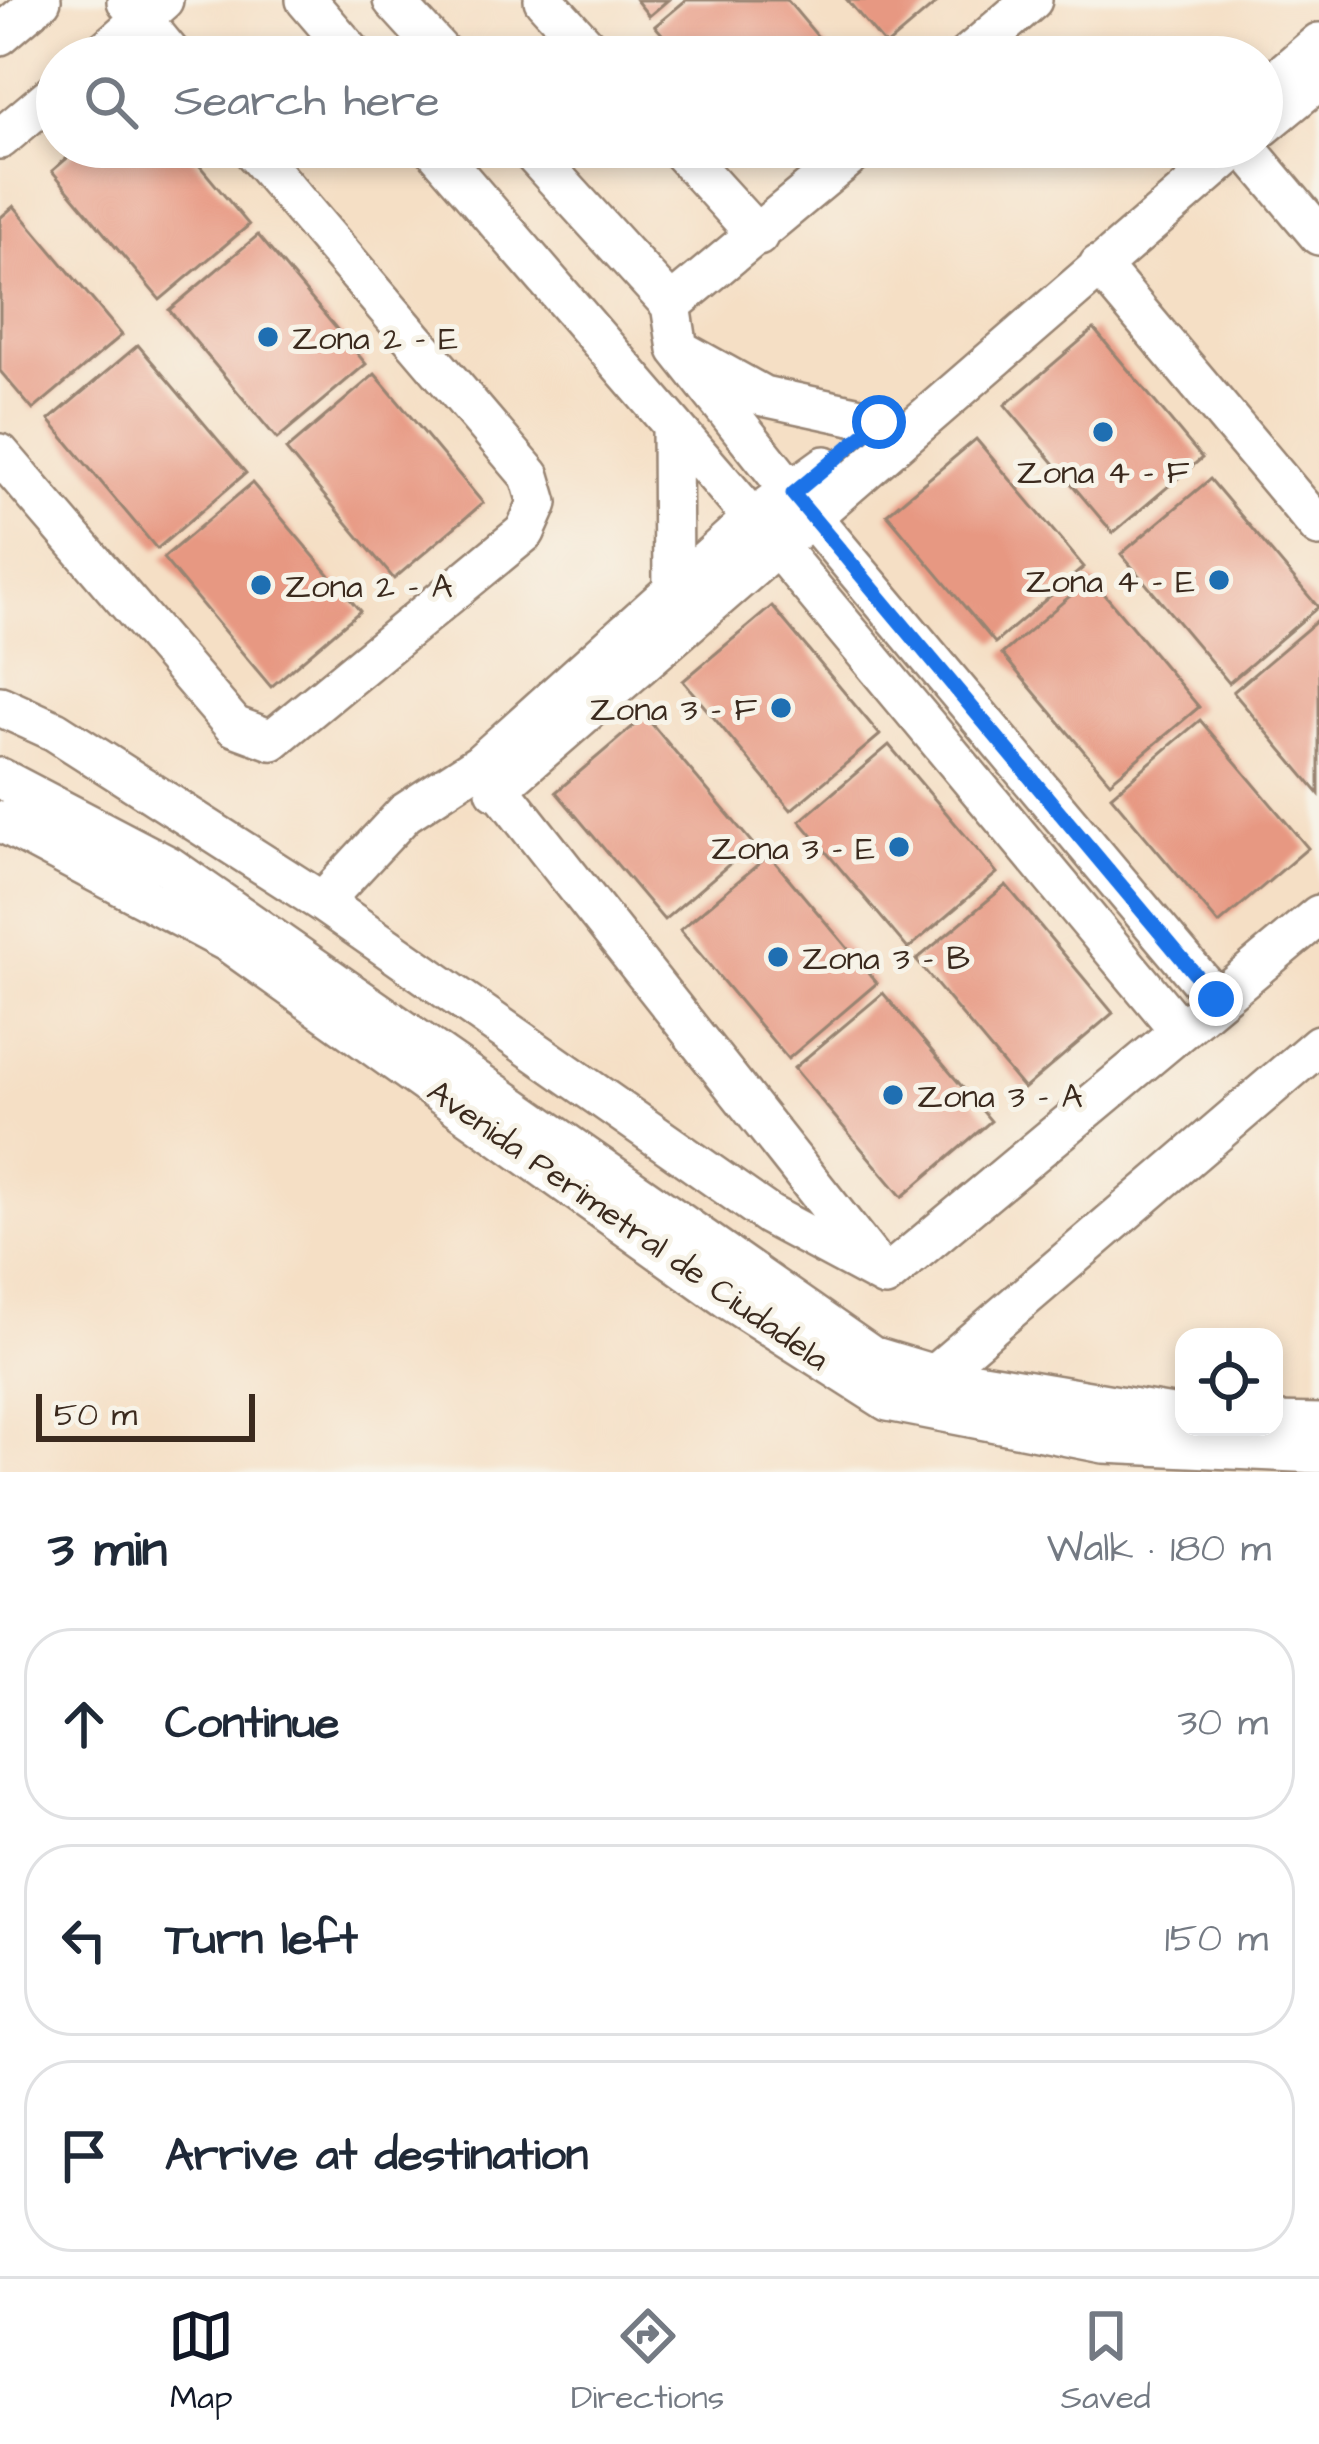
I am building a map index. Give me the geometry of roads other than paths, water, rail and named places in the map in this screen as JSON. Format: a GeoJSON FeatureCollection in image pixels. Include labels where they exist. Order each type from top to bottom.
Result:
{"type":"FeatureCollection","features":[{"type":"Feature","properties":{"kind":"street"},"geometry":{"type":"LineString","coordinates":[[0,35],[41,0]]}},
{"type":"Feature","properties":{"kind":"street"},"geometry":{"type":"LineString","coordinates":[[306,0],[337,36]]}},
{"type":"Feature","properties":{"kind":"street"},"geometry":{"type":"LineString","coordinates":[[393,0],[426,36]]}},
{"type":"Feature","properties":{"kind":"street"},"geometry":{"type":"LineString","coordinates":[[544,0],[577,36]]}},
{"type":"Feature","properties":{"kind":"street"},"geometry":{"type":"LineString","coordinates":[[990,36],[1032,0]]}},
{"type":"Feature","properties":{"kind":"street"},"geometry":{"type":"LineString","coordinates":[[117,36],[144,7],[161,36]]}},
{"type":"Feature","properties":{"kind":"street"},"geometry":{"type":"LineString","coordinates":[[1283,74],[1319,44]]}},
{"type":"Feature","properties":{"kind":"street"},"geometry":{"type":"LineString","coordinates":[[1283,110],[1319,80]]}},
{"type":"Feature","properties":{"kind":"street"},"geometry":{"type":"LineString","coordinates":[[0,139],[36,109]]}},
{"type":"Feature","properties":{"kind":"street"},"geometry":{"type":"LineString","coordinates":[[0,454],[234,726],[272,740],[525,532],[538,503],[530,476],[268,168]]}},
{"type":"Feature","properties":{"kind":"street"},"geometry":{"type":"LineString","coordinates":[[452,168],[765,531],[1179,1029]]}},
{"type":"Feature","properties":{"kind":"street"},"geometry":{"type":"LineString","coordinates":[[546,168],[671,305],[678,349],[801,504],[1216,999]]}},
{"type":"Feature","properties":{"kind":"street"},"geometry":{"type":"LineString","coordinates":[[696,168],[758,236]]}},
{"type":"Feature","properties":{"kind":"street"},"geometry":{"type":"LineString","coordinates":[[671,305],[837,168]]}},
{"type":"Feature","properties":{"kind":"street"},"geometry":{"type":"LineString","coordinates":[[801,504],[879,422],[1174,168]]}},
{"type":"Feature","properties":{"kind":"street"},"geometry":{"type":"LineString","coordinates":[[488,777],[673,590],[801,504],[1216,168]]}},
{"type":"Feature","properties":{"kind":"street"},"geometry":{"type":"LineString","coordinates":[[1260,168],[1319,235]]}},
{"type":"Feature","properties":{"kind":"street"},"geometry":{"type":"LineString","coordinates":[[1099,266],[1319,527]]}},
{"type":"Feature","properties":{"kind":"street"},"geometry":{"type":"LineString","coordinates":[[678,349],[763,396],[879,422]]}},
{"type":"Feature","properties":{"kind":"street"},"geometry":{"type":"LineString","coordinates":[[672,426],[673,590]]}},
{"type":"Feature","properties":{"kind":"street"},"geometry":{"type":"LineString","coordinates":[[322,902],[405,813],[488,777],[765,531]]}},
{"type":"Feature","properties":{"kind":"street"},"geometry":{"type":"LineString","coordinates":[[0,706],[55,731],[322,902],[769,1215],[886,1277]]}},
{"type":"Feature","properties":{"kind":"street"},"geometry":{"type":"LineString","coordinates":[[488,777],[886,1277]]}},
{"type":"Feature","properties":{"kind":"street","name":"Avenida Perimetral de Ciudadela"},"geometry":{"type":"LineString","coordinates":[[0,778],[170,867],[871,1356],[934,1375],[1175,1415]]}},
{"type":"Feature","properties":{"kind":"street","name":"Avenida Perimetral de Ciudadela"},"geometry":{"type":"LineString","coordinates":[[0,821],[228,942],[731,1301],[888,1401],[1104,1444],[1319,1453]]}},
{"type":"Feature","properties":{"kind":"street"},"geometry":{"type":"LineString","coordinates":[[886,1277],[1319,915]]}},
{"type":"Feature","properties":{"kind":"street"},"geometry":{"type":"LineString","coordinates":[[934,1375],[1319,1046]]}},
{"type":"Feature","properties":{"kind":"street"},"geometry":{"type":"LineString","coordinates":[[1283,1423],[1319,1424]]}},
{"type":"Feature","properties":{"kind":"place","name":"Zona 2 - E"},"geometry":{"type":"Point","coordinates":[268,337]}},
{"type":"Feature","properties":{"kind":"place","name":"Zona 4 - F"},"geometry":{"type":"Point","coordinates":[1103,432]}},
{"type":"Feature","properties":{"kind":"place","name":"Zona 4 - E"},"geometry":{"type":"Point","coordinates":[1219,580]}},
{"type":"Feature","properties":{"kind":"place","name":"Zona 2 - A"},"geometry":{"type":"Point","coordinates":[261,585]}},
{"type":"Feature","properties":{"kind":"place","name":"Zona 3 - F"},"geometry":{"type":"Point","coordinates":[781,708]}},
{"type":"Feature","properties":{"kind":"place","name":"Zona 3 - E"},"geometry":{"type":"Point","coordinates":[899,847]}},
{"type":"Feature","properties":{"kind":"place","name":"Zona 3 - B"},"geometry":{"type":"Point","coordinates":[778,957]}},
{"type":"Feature","properties":{"kind":"place","name":"Zona 3 - A"},"geometry":{"type":"Point","coordinates":[893,1095]}}]}
